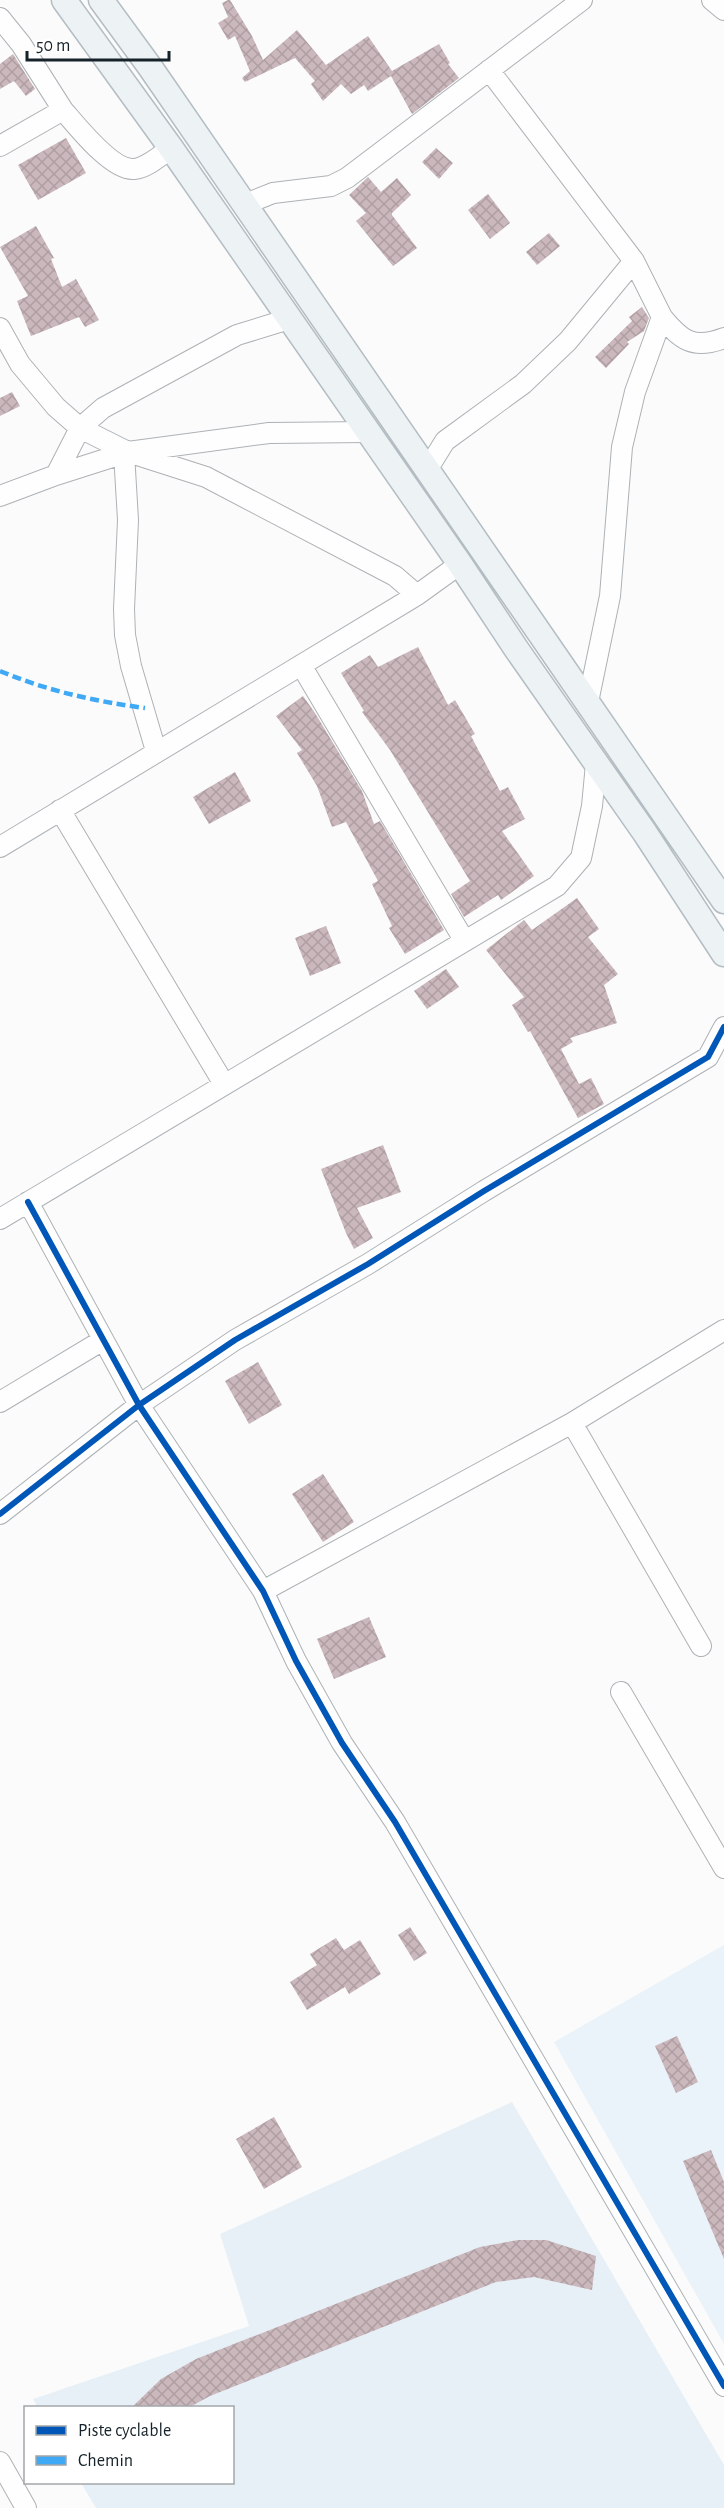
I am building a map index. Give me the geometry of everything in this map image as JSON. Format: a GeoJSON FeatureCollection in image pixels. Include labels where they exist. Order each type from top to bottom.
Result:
{"type":"FeatureCollection","features":[{"type":"Feature","properties":{"kind":"main road"},"geometry":{"type":"LineString","coordinates":[[64,0],[171,148],[460,564],[724,954]]}},
{"type":"Feature","properties":{"kind":"main road"},"geometry":{"type":"LineString","coordinates":[[101,0],[150,67],[724,901]]}},
{"type":"Feature","properties":{"kind":"street"},"geometry":{"type":"LineString","coordinates":[[243,205],[273,193],[331,186],[347,178],[582,0]]}},
{"type":"Feature","properties":{"kind":"street"},"geometry":{"type":"LineString","coordinates":[[712,0],[724,10]]}},
{"type":"Feature","properties":{"kind":"street"},"geometry":{"type":"LineString","coordinates":[[0,18],[21,44],[63,110],[104,153],[125,168],[134,170],[171,148]]}},
{"type":"Feature","properties":{"kind":"street"},"geometry":{"type":"LineString","coordinates":[[489,70],[634,261],[662,317],[676,334],[687,341],[699,344],[724,338]]}},
{"type":"Feature","properties":{"kind":"street"},"geometry":{"type":"LineString","coordinates":[[0,146],[63,110]]}},
{"type":"Feature","properties":{"kind":"street"},"geometry":{"type":"LineString","coordinates":[[427,470],[445,441],[523,384],[568,341],[634,261]]}},
{"type":"Feature","properties":{"kind":"street"},"geometry":{"type":"LineString","coordinates":[[588,702],[610,596],[622,447],[635,392],[662,317]]}},
{"type":"Feature","properties":{"kind":"street"},"geometry":{"type":"LineString","coordinates":[[56,475],[80,428],[103,408],[237,335],[289,319]]}},
{"type":"Feature","properties":{"kind":"street"},"geometry":{"type":"LineString","coordinates":[[0,328],[20,364],[56,407],[80,428],[126,453],[206,477],[395,576],[417,595]]}},
{"type":"Feature","properties":{"kind":"street"},"geometry":{"type":"LineString","coordinates":[[0,496],[126,453],[269,433],[368,432]]}},
{"type":"Feature","properties":{"kind":"street"},"geometry":{"type":"LineString","coordinates":[[126,453],[128,520],[125,635],[131,666],[156,751]]}},
{"type":"Feature","properties":{"kind":"street"},"geometry":{"type":"LineString","coordinates":[[0,847],[417,595],[460,564]]}},
{"type":"Feature","properties":{"kind":"street"},"geometry":{"type":"LineString","coordinates":[[301,665],[464,940]]}},
{"type":"Feature","properties":{"kind":"street"},"geometry":{"type":"LineString","coordinates":[[0,1219],[557,886],[580,858],[592,806],[596,764]]}},
{"type":"Feature","properties":{"kind":"street"},"geometry":{"type":"LineString","coordinates":[[60,810],[225,1084]]}},
{"type":"Feature","properties":{"kind":"street"},"geometry":{"type":"LineString","coordinates":[[0,1514],[140,1405],[235,1340],[368,1264],[484,1191],[708,1057],[724,1027]]}},
{"type":"Feature","properties":{"kind":"street"},"geometry":{"type":"LineString","coordinates":[[28,1202],[140,1405],[263,1592],[296,1662],[342,1743],[395,1822],[724,2386]]}},
{"type":"Feature","properties":{"kind":"street"},"geometry":{"type":"LineString","coordinates":[[263,1592],[572,1423],[724,1330]]}},
{"type":"Feature","properties":{"kind":"street"},"geometry":{"type":"LineString","coordinates":[[0,1402],[103,1340]]}},
{"type":"Feature","properties":{"kind":"street"},"geometry":{"type":"LineString","coordinates":[[572,1423],[701,1646]]}},
{"type":"Feature","properties":{"kind":"street"},"geometry":{"type":"LineString","coordinates":[[621,1692],[724,1868]]}},
{"type":"Feature","properties":{"kind":"street"},"geometry":{"type":"LineString","coordinates":[[0,2462],[26,2508]]}},
{"type":"Feature","properties":{"kind":"shaded area"},"geometry":{"type":"Polygon","coordinates":[[[724,1945],[724,2344],[554,2042],[724,1945]]]}},
{"type":"Feature","properties":{"kind":"shaded area"},"geometry":{"type":"Polygon","coordinates":[[[512,2102],[724,2465],[724,2508],[96,2508],[82,2484],[234,2484],[234,2406],[37,2406],[33,2399],[249,2326],[220,2234],[512,2102]]]}},
{"type":"Feature","properties":{"kind":"building"},"geometry":{"type":"Polygon","coordinates":[[[228,0],[252,36],[263,60],[297,30],[326,65],[368,36],[392,71],[439,44],[450,63],[448,64],[459,78],[412,114],[391,76],[368,91],[364,85],[351,94],[341,84],[323,101],[311,84],[315,81],[295,58],[245,82],[242,78],[250,71],[235,36],[228,40],[218,23],[228,17],[222,3],[228,0]]]}},
{"type":"Feature","properties":{"kind":"building"},"geometry":{"type":"Polygon","coordinates":[[[13,54],[35,89],[26,96],[14,81],[0,89],[0,64],[13,54]]]}},
{"type":"Feature","properties":{"kind":"building"},"geometry":{"type":"Polygon","coordinates":[[[66,138],[86,173],[38,200],[18,165],[66,138]]]}},
{"type":"Feature","properties":{"kind":"building"},"geometry":{"type":"Polygon","coordinates":[[[436,148],[453,163],[439,179],[422,162],[436,148]]]}},
{"type":"Feature","properties":{"kind":"building"},"geometry":{"type":"Polygon","coordinates":[[[368,177],[381,192],[397,178],[411,195],[392,215],[417,248],[393,266],[356,221],[366,213],[349,195],[368,177]]]}},
{"type":"Feature","properties":{"kind":"building"},"geometry":{"type":"Polygon","coordinates":[[[488,194],[510,223],[490,239],[468,210],[488,194]]]}},
{"type":"Feature","properties":{"kind":"building"},"geometry":{"type":"Polygon","coordinates":[[[36,226],[54,258],[51,259],[62,287],[76,279],[99,320],[85,327],[79,317],[31,336],[17,301],[28,296],[0,247],[36,226]]]}},
{"type":"Feature","properties":{"kind":"building"},"geometry":{"type":"Polygon","coordinates":[[[549,233],[560,246],[537,265],[526,252],[549,233]]]}},
{"type":"Feature","properties":{"kind":"building"},"geometry":{"type":"Polygon","coordinates":[[[642,307],[649,318],[644,331],[627,342],[629,344],[606,368],[595,357],[632,321],[629,317],[642,307]]]}},
{"type":"Feature","properties":{"kind":"building"},"geometry":{"type":"Polygon","coordinates":[[[12,392],[20,406],[0,416],[0,398],[12,392]]]}},
{"type":"Feature","properties":{"kind":"building"},"geometry":{"type":"Polygon","coordinates":[[[418,647],[448,705],[455,700],[475,734],[471,736],[500,791],[508,787],[525,819],[502,831],[534,876],[501,900],[498,895],[464,917],[451,894],[470,881],[390,750],[362,712],[364,711],[341,673],[370,655],[378,667],[418,647]]]}},
{"type":"Feature","properties":{"kind":"building"},"geometry":{"type":"Polygon","coordinates":[[[303,696],[362,791],[374,824],[380,821],[444,930],[405,954],[389,928],[392,926],[372,884],[378,881],[346,822],[332,827],[317,786],[297,753],[302,750],[276,716],[303,696]]]}},
{"type":"Feature","properties":{"kind":"building"},"geometry":{"type":"Polygon","coordinates":[[[235,772],[251,801],[209,824],[193,797],[235,772]]]}},
{"type":"Feature","properties":{"kind":"building"},"geometry":{"type":"Polygon","coordinates":[[[577,898],[599,929],[588,937],[618,974],[604,985],[617,1023],[570,1038],[573,1042],[561,1049],[579,1084],[591,1078],[604,1104],[578,1118],[530,1031],[528,1032],[512,1005],[524,997],[486,950],[524,920],[532,930],[577,898]]]}},
{"type":"Feature","properties":{"kind":"building"},"geometry":{"type":"Polygon","coordinates":[[[326,926],[341,963],[310,976],[295,938],[326,926]]]}},
{"type":"Feature","properties":{"kind":"building"},"geometry":{"type":"Polygon","coordinates":[[[446,969],[459,987],[427,1009],[414,991],[446,969]]]}},
{"type":"Feature","properties":{"kind":"building"},"geometry":{"type":"Polygon","coordinates":[[[383,1145],[401,1192],[357,1208],[373,1238],[354,1249],[321,1169],[383,1145]]]}},
{"type":"Feature","properties":{"kind":"building"},"geometry":{"type":"Polygon","coordinates":[[[258,1362],[282,1405],[249,1424],[225,1381],[258,1362]]]}},
{"type":"Feature","properties":{"kind":"building"},"geometry":{"type":"Polygon","coordinates":[[[323,1474],[354,1522],[323,1542],[292,1494],[323,1474]]]}},
{"type":"Feature","properties":{"kind":"building"},"geometry":{"type":"Polygon","coordinates":[[[369,1617],[386,1657],[334,1679],[317,1639],[369,1617]]]}},
{"type":"Feature","properties":{"kind":"building"},"geometry":{"type":"Polygon","coordinates":[[[410,1927],[427,1953],[414,1961],[398,1935],[410,1927]]]}},
{"type":"Feature","properties":{"kind":"building"},"geometry":{"type":"Polygon","coordinates":[[[336,1938],[344,1950],[360,1940],[381,1974],[349,1994],[345,1987],[307,2010],[290,1982],[317,1965],[310,1954],[336,1938]]]}},
{"type":"Feature","properties":{"kind":"building"},"geometry":{"type":"Polygon","coordinates":[[[677,2036],[698,2082],[676,2093],[655,2046],[677,2036]]]}},
{"type":"Feature","properties":{"kind":"building"},"geometry":{"type":"Polygon","coordinates":[[[274,2117],[302,2167],[264,2189],[236,2139],[274,2117]]]}},
{"type":"Feature","properties":{"kind":"building"},"geometry":{"type":"Polygon","coordinates":[[[711,2150],[724,2182],[724,2259],[683,2161],[711,2150]]]}},
{"type":"Feature","properties":{"kind":"building"},"geometry":{"type":"Polygon","coordinates":[[[518,2240],[546,2240],[596,2256],[592,2290],[534,2277],[496,2282],[210,2396],[192,2406],[133,2406],[161,2379],[196,2359],[480,2247],[518,2240]]]}},
{"type":"Feature","properties":{"kind":"marked path"},"geometry":{"type":"LineString","coordinates":[[0,671],[71,694],[145,708]]}},
{"type":"Feature","properties":{"kind":"cycle path"},"geometry":{"type":"LineString","coordinates":[[0,1514],[139,1405],[235,1340],[368,1264],[484,1191],[708,1057],[724,1027]]}},
{"type":"Feature","properties":{"kind":"cycle path"},"geometry":{"type":"LineString","coordinates":[[28,1202],[139,1405],[263,1591],[296,1661],[342,1743],[395,1822],[724,2386]]}}]}
